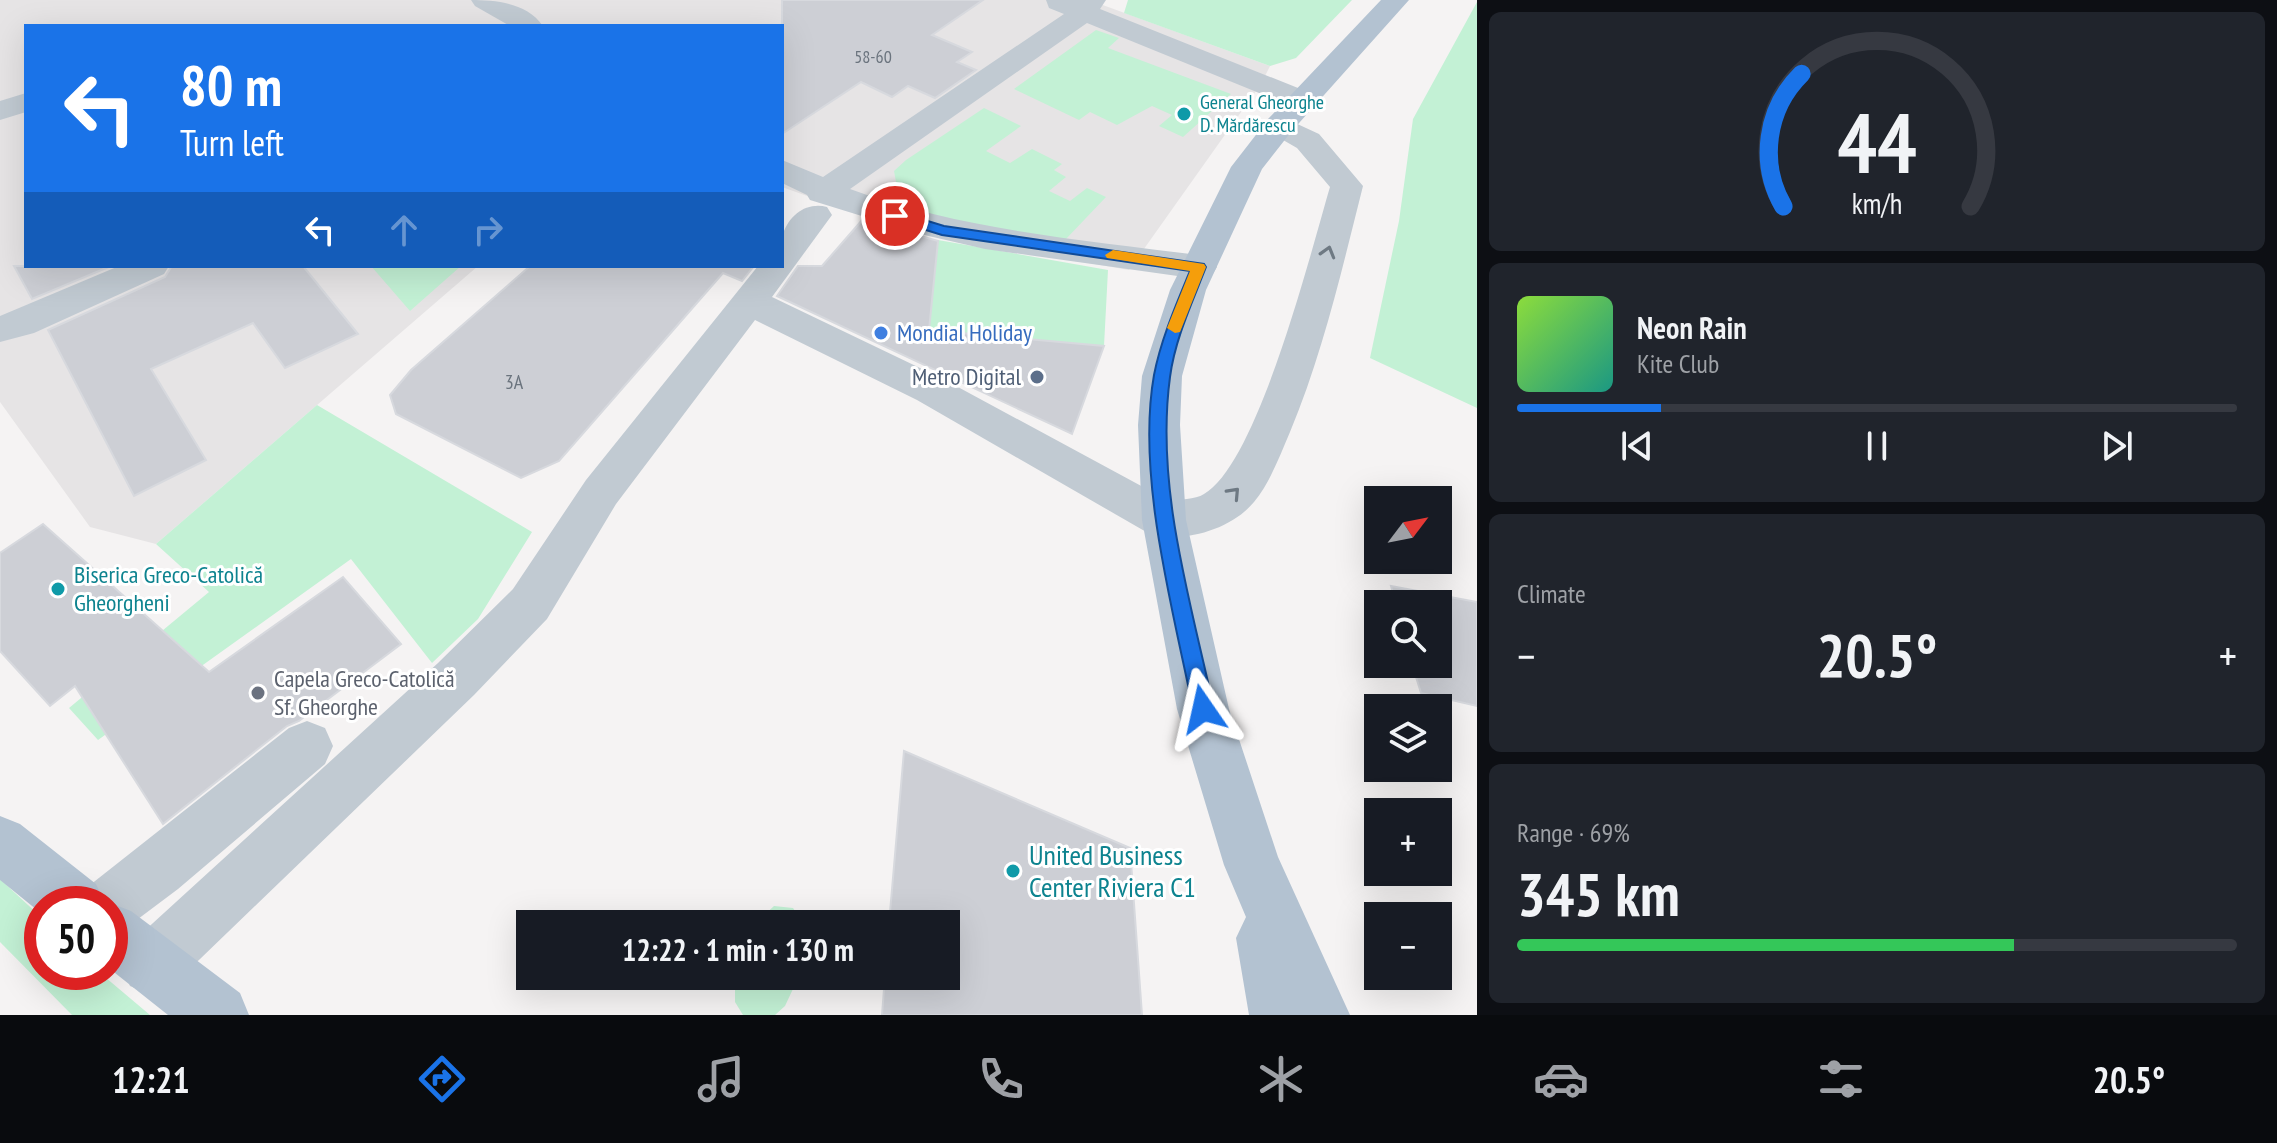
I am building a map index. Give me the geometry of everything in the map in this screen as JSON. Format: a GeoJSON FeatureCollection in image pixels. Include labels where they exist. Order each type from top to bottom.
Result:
{"type":"FeatureCollection","features":[{"type":"Feature","properties":{"kind":"main road"},"geometry":{"type":"LineString","coordinates":[[1319,1015],[1252,865],[1203,709],[1164,520],[1159,425],[1162,376],[1176,322],[1247,167],[1298,105],[1396,0]]}},
{"type":"Feature","properties":{"kind":"main road"},"geometry":{"type":"LineString","coordinates":[[0,844],[53,886]]}},
{"type":"Feature","properties":{"kind":"main road"},"geometry":{"type":"LineString","coordinates":[[1252,865],[1280,1015]]}},
{"type":"Feature","properties":{"kind":"main road"},"geometry":{"type":"LineString","coordinates":[[131,948],[218,1015]]}},
{"type":"Feature","properties":{"kind":"lane"},"geometry":{"type":"LineString","coordinates":[[484,0],[526,24]]}},
{"type":"Feature","properties":{"kind":"lane"},"geometry":{"type":"LineString","coordinates":[[1052,0],[1089,6],[1298,105]]}},
{"type":"Feature","properties":{"kind":"lane"},"geometry":{"type":"LineString","coordinates":[[131,948],[456,679],[530,604],[601,492],[763,284],[931,390],[1164,520],[1220,508],[1247,480],[1281,409],[1347,186],[1308,141],[1298,105],[1122,20],[1116,14],[1122,0]]}},
{"type":"Feature","properties":{"kind":"lane"},"geometry":{"type":"LineString","coordinates":[[784,256],[819,204],[1089,6]]}},
{"type":"Feature","properties":{"kind":"lane"},"geometry":{"type":"LineString","coordinates":[[0,111],[24,103]]}},
{"type":"Feature","properties":{"kind":"lane"},"geometry":{"type":"LineString","coordinates":[[784,172],[819,204],[942,231],[1199,267]]}},
{"type":"Feature","properties":{"kind":"lane"},"geometry":{"type":"LineString","coordinates":[[0,329],[21,324],[147,268]]}},
{"type":"Feature","properties":{"kind":"lane"},"geometry":{"type":"LineString","coordinates":[[128,892],[307,746]]}},
{"type":"Feature","properties":{"kind":"shaded area"},"geometry":{"type":"Polygon","coordinates":[[[0,0],[1089,0],[1270,66],[1261,84],[1129,270],[945,238],[784,188],[784,24],[24,24],[24,268],[476,268],[156,544],[90,527],[0,402],[0,0]]]}},
{"type":"Feature","properties":{"kind":"green space"},"geometry":{"type":"Polygon","coordinates":[[[1128,0],[1352,0],[1296,58],[1270,66],[1124,13],[1128,0]]]}},
{"type":"Feature","properties":{"kind":"green space"},"geometry":{"type":"Polygon","coordinates":[[[1477,2],[1477,408],[1370,358],[1399,221],[1413,119],[1477,2]]]}},
{"type":"Feature","properties":{"kind":"green space"},"geometry":{"type":"Polygon","coordinates":[[[1096,30],[1119,38],[1108,48],[1231,94],[1183,137],[1159,126],[1172,115],[1152,106],[1117,125],[1090,112],[1079,120],[1014,89],[1096,30]]]}},
{"type":"Feature","properties":{"kind":"green space"},"geometry":{"type":"Polygon","coordinates":[[[984,108],[1021,126],[986,151],[1010,163],[1032,149],[1062,164],[1054,170],[1066,177],[1049,191],[1070,201],[1087,188],[1106,197],[1065,240],[936,217],[918,210],[902,198],[894,171],[984,108]]]}},
{"type":"Feature","properties":{"kind":"green space"},"geometry":{"type":"Polygon","coordinates":[[[938,240],[1108,270],[1104,346],[929,330],[938,240]]]}},
{"type":"Feature","properties":{"kind":"green space"},"geometry":{"type":"Polygon","coordinates":[[[373,268],[459,268],[410,311],[373,268]]]}},
{"type":"Feature","properties":{"kind":"green space"},"geometry":{"type":"Polygon","coordinates":[[[317,405],[532,532],[478,619],[432,663],[351,559],[98,740],[69,708],[209,592],[156,544],[317,405]]]}},
{"type":"Feature","properties":{"kind":"green space"},"geometry":{"type":"Polygon","coordinates":[[[0,879],[24,901],[24,966],[0,942],[0,879]]]}},
{"type":"Feature","properties":{"kind":"green space"},"geometry":{"type":"Polygon","coordinates":[[[774,906],[794,910],[770,910],[774,906]]]}},
{"type":"Feature","properties":{"kind":"green space"},"geometry":{"type":"Polygon","coordinates":[[[47,990],[120,990],[150,1015],[72,1015],[47,990]]]}},
{"type":"Feature","properties":{"kind":"green space"},"geometry":{"type":"Polygon","coordinates":[[[735,990],[792,990],[785,1006],[775,1015],[743,1015],[735,1002],[735,990]]]}},
{"type":"Feature","properties":{"kind":"building"},"geometry":{"type":"Polygon","coordinates":[[[782,0],[983,0],[932,35],[972,52],[957,62],[976,70],[935,98],[908,86],[892,97],[861,82],[784,133],[782,0]]]}},
{"type":"Feature","properties":{"kind":"building"},"geometry":{"type":"Polygon","coordinates":[[[863,219],[938,241],[929,330],[1104,346],[1072,434],[777,296],[798,266],[822,266],[863,219]]]}},
{"type":"Feature","properties":{"kind":"building"},"geometry":{"type":"Polygon","coordinates":[[[14,266],[106,268],[32,299],[14,266]]]}},
{"type":"Feature","properties":{"kind":"building"},"geometry":{"type":"Polygon","coordinates":[[[171,268],[305,268],[358,334],[285,368],[253,323],[151,369],[206,460],[134,496],[48,330],[165,277],[171,268]]]}},
{"type":"Feature","properties":{"kind":"building"},"geometry":{"type":"Polygon","coordinates":[[[528,268],[752,268],[742,281],[723,273],[559,461],[521,478],[396,414],[390,395],[411,370],[528,268]]]}},
{"type":"Feature","properties":{"kind":"building"},"geometry":{"type":"Polygon","coordinates":[[[43,524],[209,672],[343,577],[401,644],[299,721],[287,726],[163,824],[75,686],[50,706],[0,651],[0,553],[43,524]]]}},
{"type":"Feature","properties":{"kind":"building"},"geometry":{"type":"Polygon","coordinates":[[[1391,586],[1412,590],[1392,590],[1391,586]]]}},
{"type":"Feature","properties":{"kind":"building"},"geometry":{"type":"Polygon","coordinates":[[[1452,597],[1477,602],[1477,706],[1452,700],[1452,694],[1421,693],[1416,678],[1452,678],[1452,597]]]}},
{"type":"Feature","properties":{"kind":"building","name":"United Business Center Riviera C1"},"geometry":{"type":"Polygon","coordinates":[[[904,751],[1130,848],[1142,1015],[882,1015],[884,990],[960,990],[960,910],[890,910],[904,751]]]}},
{"type":"Feature","properties":{"kind":"slow traffic"},"geometry":{"type":"LineString","coordinates":[[1113,255],[1199,267],[1175,328]]}},
{"type":"Feature","properties":{"kind":"place","name":"General Gheorghe D. Mărdărescu"},"geometry":{"type":"Point","coordinates":[1184,114]}},
{"type":"Feature","properties":{"kind":"place","name":"Mondial Holiday"},"geometry":{"type":"Point","coordinates":[881,333]}},
{"type":"Feature","properties":{"kind":"place","name":"Metro Digital"},"geometry":{"type":"Point","coordinates":[1037,377]}},
{"type":"Feature","properties":{"kind":"place","name":"Biserica Greco-Catolică Gheorgheni"},"geometry":{"type":"Point","coordinates":[58,589]}},
{"type":"Feature","properties":{"kind":"place","name":"Capela Greco-Catolică Sf. Gheorghe"},"geometry":{"type":"Point","coordinates":[258,693]}},
{"type":"Feature","properties":{"kind":"place","name":"United Business Center Riviera C1"},"geometry":{"type":"Point","coordinates":[1013,871]}},
{"type":"Feature","properties":{"kind":"route"},"geometry":{"type":"LineString","coordinates":[[895,216],[942,231],[1199,267],[1176,322],[1162,376],[1159,425],[1164,520],[1203,709]]}}]}
